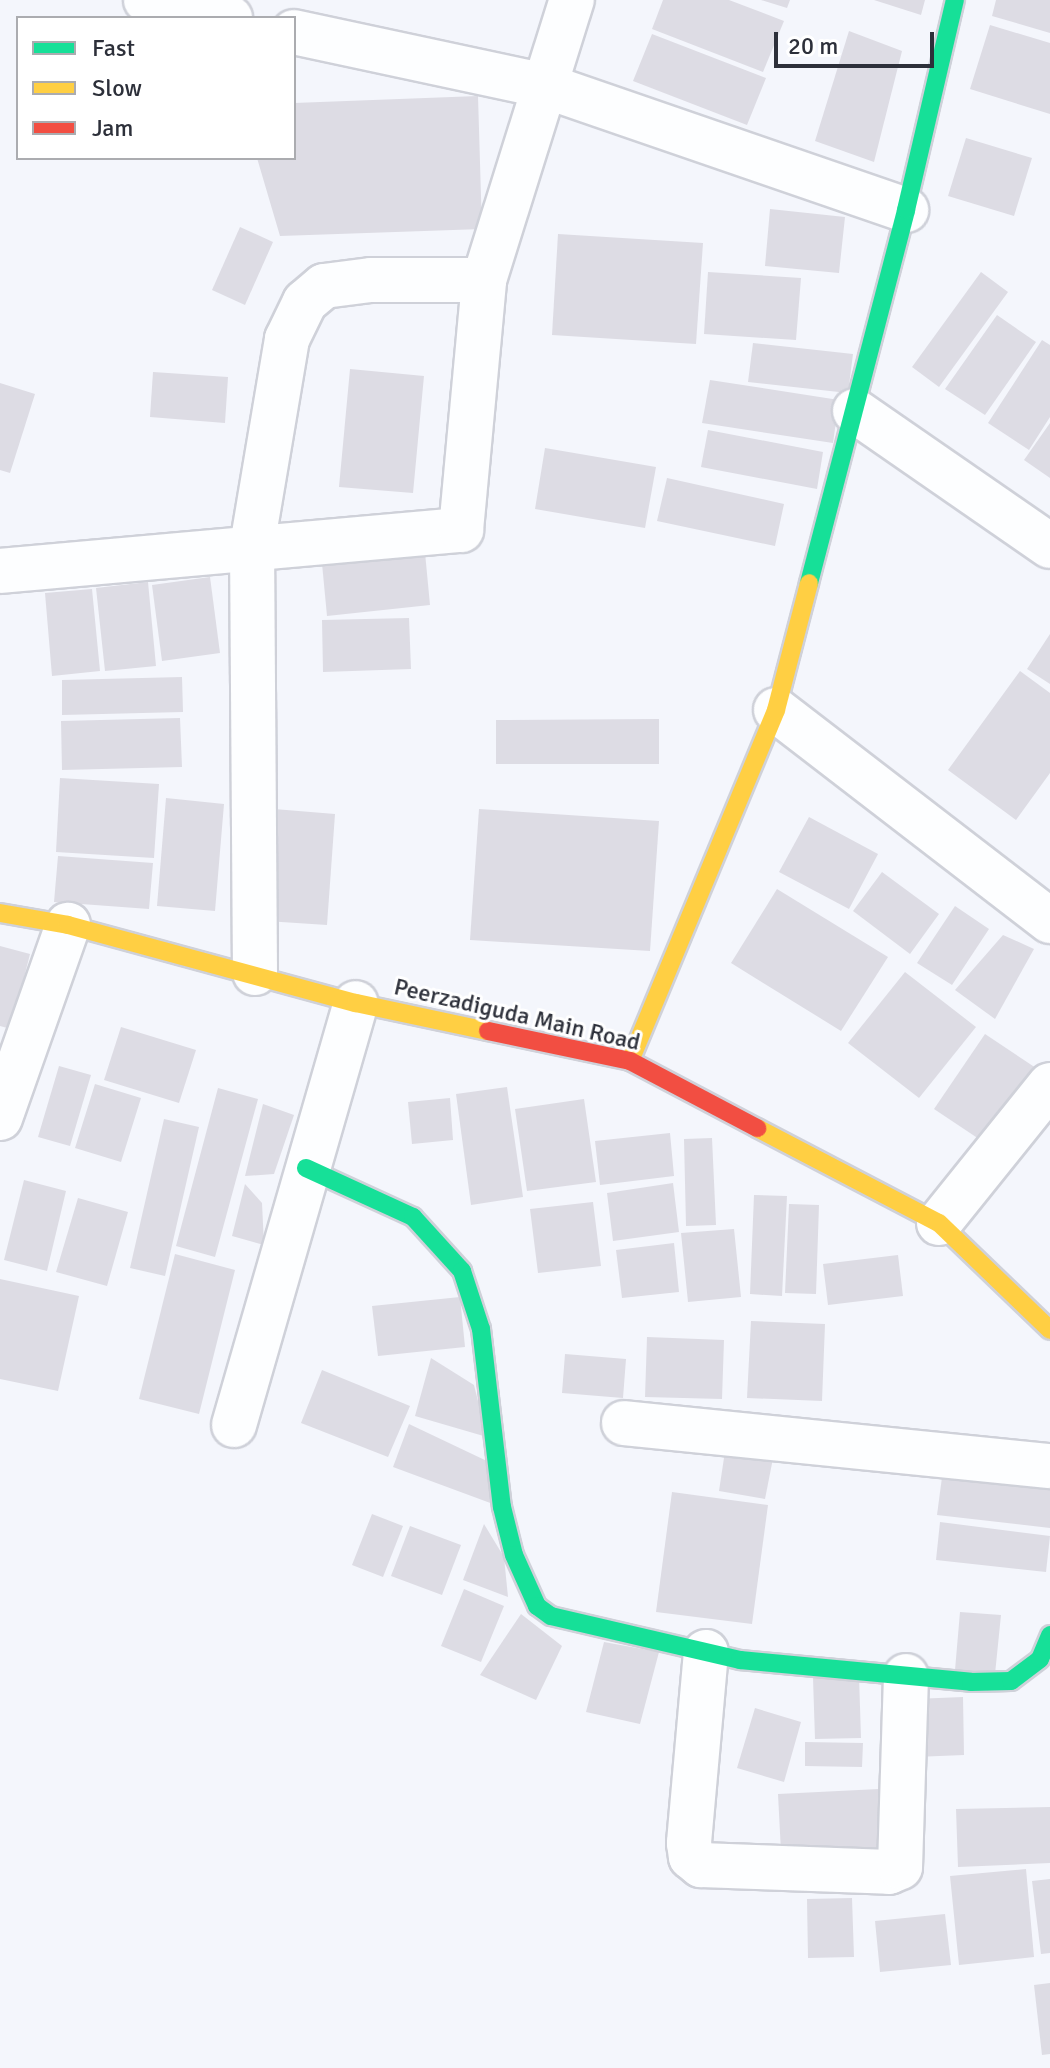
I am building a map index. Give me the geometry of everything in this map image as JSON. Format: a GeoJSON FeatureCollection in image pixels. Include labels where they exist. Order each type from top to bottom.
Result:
{"type":"FeatureCollection","features":[{"type":"Feature","properties":{"kind":"street"},"geometry":{"type":"LineString","coordinates":[[146,0],[221,16]]}},
{"type":"Feature","properties":{"kind":"street"},"geometry":{"type":"LineString","coordinates":[[0,571],[252,546],[461,530],[484,280],[572,0]]}},
{"type":"Feature","properties":{"kind":"street"},"geometry":{"type":"LineString","coordinates":[[630,1061],[776,710],[906,210],[955,0]]}},
{"type":"Feature","properties":{"kind":"street"},"geometry":{"type":"LineString","coordinates":[[296,32],[546,86],[906,210]]}},
{"type":"Feature","properties":{"kind":"street"},"geometry":{"type":"LineString","coordinates":[[255,973],[252,546],[287,339],[305,302],[324,286],[356,282],[484,280]]}},
{"type":"Feature","properties":{"kind":"street"},"geometry":{"type":"LineString","coordinates":[[855,411],[1050,546]]}},
{"type":"Feature","properties":{"kind":"street"},"geometry":{"type":"LineString","coordinates":[[776,710],[1050,921]]}},
{"type":"Feature","properties":{"kind":"street","name":"Peerzadiguda Main Road"},"geometry":{"type":"LineString","coordinates":[[0,913],[68,925],[206,963],[255,973],[356,1003],[630,1061],[939,1223],[1050,1330]]}},
{"type":"Feature","properties":{"kind":"street"},"geometry":{"type":"LineString","coordinates":[[0,1118],[68,925]]}},
{"type":"Feature","properties":{"kind":"street"},"geometry":{"type":"LineString","coordinates":[[234,1425],[356,1003]]}},
{"type":"Feature","properties":{"kind":"street"},"geometry":{"type":"LineString","coordinates":[[939,1223],[1050,1085]]}},
{"type":"Feature","properties":{"kind":"street"},"geometry":{"type":"LineString","coordinates":[[306,1168],[413,1217],[462,1271],[481,1329],[502,1507],[514,1555],[537,1606],[568,1621],[740,1660],[971,1682],[1011,1681],[1040,1659],[1050,1635]]}},
{"type":"Feature","properties":{"kind":"street"},"geometry":{"type":"LineString","coordinates":[[624,1423],[1050,1466]]}},
{"type":"Feature","properties":{"kind":"street"},"geometry":{"type":"LineString","coordinates":[[706,1652],[689,1843],[691,1857],[701,1865],[889,1872],[900,1867],[906,1676]]}},
{"type":"Feature","properties":{"kind":"building"},"geometry":{"type":"Polygon","coordinates":[[[663,0],[729,0],[784,21],[763,72],[652,29],[663,0]]]}},
{"type":"Feature","properties":{"kind":"building"},"geometry":{"type":"Polygon","coordinates":[[[761,0],[790,0],[787,8],[761,0]]]}},
{"type":"Feature","properties":{"kind":"building"},"geometry":{"type":"Polygon","coordinates":[[[874,0],[925,0],[921,15],[874,0]]]}},
{"type":"Feature","properties":{"kind":"building"},"geometry":{"type":"Polygon","coordinates":[[[996,0],[1050,0],[1050,33],[992,16],[996,0]]]}},
{"type":"Feature","properties":{"kind":"building"},"geometry":{"type":"Polygon","coordinates":[[[990,25],[1050,43],[1050,114],[970,89],[990,25]]]}},
{"type":"Feature","properties":{"kind":"building"},"geometry":{"type":"Polygon","coordinates":[[[849,31],[902,51],[874,162],[815,141],[849,31]]]}},
{"type":"Feature","properties":{"kind":"building"},"geometry":{"type":"Polygon","coordinates":[[[652,34],[766,78],[747,125],[633,81],[652,34]]]}},
{"type":"Feature","properties":{"kind":"building"},"geometry":{"type":"Polygon","coordinates":[[[478,96],[482,229],[280,236],[258,160],[296,160],[296,103],[478,96]]]}},
{"type":"Feature","properties":{"kind":"building"},"geometry":{"type":"Polygon","coordinates":[[[966,138],[1032,158],[1014,216],[948,196],[966,138]]]}},
{"type":"Feature","properties":{"kind":"building"},"geometry":{"type":"Polygon","coordinates":[[[770,209],[845,217],[839,273],[765,266],[770,209]]]}},
{"type":"Feature","properties":{"kind":"building"},"geometry":{"type":"Polygon","coordinates":[[[240,227],[273,242],[245,305],[212,290],[240,227]]]}},
{"type":"Feature","properties":{"kind":"building"},"geometry":{"type":"Polygon","coordinates":[[[558,234],[703,243],[696,344],[552,335],[558,234]]]}},
{"type":"Feature","properties":{"kind":"building"},"geometry":{"type":"Polygon","coordinates":[[[708,272],[801,278],[796,340],[704,334],[708,272]]]}},
{"type":"Feature","properties":{"kind":"building"},"geometry":{"type":"Polygon","coordinates":[[[981,272],[1008,292],[939,387],[912,367],[981,272]]]}},
{"type":"Feature","properties":{"kind":"building"},"geometry":{"type":"Polygon","coordinates":[[[997,315],[1036,342],[985,415],[945,389],[997,315]]]}},
{"type":"Feature","properties":{"kind":"building"},"geometry":{"type":"Polygon","coordinates":[[[1042,340],[1050,345],[1050,417],[1029,450],[988,423],[1042,340]]]}},
{"type":"Feature","properties":{"kind":"building"},"geometry":{"type":"Polygon","coordinates":[[[753,343],[853,354],[848,393],[748,382],[753,343]]]}},
{"type":"Feature","properties":{"kind":"building"},"geometry":{"type":"Polygon","coordinates":[[[350,369],[424,376],[413,493],[339,487],[350,369]]]}},
{"type":"Feature","properties":{"kind":"building"},"geometry":{"type":"Polygon","coordinates":[[[153,372],[228,377],[225,423],[150,417],[153,372]]]}},
{"type":"Feature","properties":{"kind":"building"},"geometry":{"type":"Polygon","coordinates":[[[710,380],[839,400],[833,443],[702,423],[710,380]]]}},
{"type":"Feature","properties":{"kind":"building"},"geometry":{"type":"Polygon","coordinates":[[[0,383],[35,394],[10,473],[0,470],[0,383]]]}},
{"type":"Feature","properties":{"kind":"building"},"geometry":{"type":"Polygon","coordinates":[[[1050,423],[1050,478],[1024,460],[1050,423]]]}},
{"type":"Feature","properties":{"kind":"building"},"geometry":{"type":"Polygon","coordinates":[[[708,430],[823,452],[817,489],[701,467],[708,430]]]}},
{"type":"Feature","properties":{"kind":"building"},"geometry":{"type":"Polygon","coordinates":[[[545,448],[656,467],[645,528],[535,509],[545,448]]]}},
{"type":"Feature","properties":{"kind":"building"},"geometry":{"type":"Polygon","coordinates":[[[667,478],[784,504],[775,546],[657,521],[667,478]]]}},
{"type":"Feature","properties":{"kind":"building"},"geometry":{"type":"Polygon","coordinates":[[[424,542],[430,605],[327,616],[321,553],[424,542]]]}},
{"type":"Feature","properties":{"kind":"building"},"geometry":{"type":"Polygon","coordinates":[[[210,577],[220,653],[162,661],[152,585],[210,577]]]}},
{"type":"Feature","properties":{"kind":"building"},"geometry":{"type":"Polygon","coordinates":[[[148,582],[156,666],[105,671],[96,588],[148,582]]]}},
{"type":"Feature","properties":{"kind":"building"},"geometry":{"type":"Polygon","coordinates":[[[92,589],[100,671],[52,676],[45,593],[92,589]]]}},
{"type":"Feature","properties":{"kind":"building"},"geometry":{"type":"Polygon","coordinates":[[[409,618],[411,669],[323,672],[322,620],[409,618]]]}},
{"type":"Feature","properties":{"kind":"building"},"geometry":{"type":"Polygon","coordinates":[[[1050,634],[1050,684],[1027,669],[1050,634]]]}},
{"type":"Feature","properties":{"kind":"building"},"geometry":{"type":"Polygon","coordinates":[[[1020,671],[1050,693],[1050,773],[1016,820],[948,770],[1020,671]]]}},
{"type":"Feature","properties":{"kind":"building"},"geometry":{"type":"Polygon","coordinates":[[[182,677],[183,712],[62,715],[62,680],[182,677]]]}},
{"type":"Feature","properties":{"kind":"building"},"geometry":{"type":"Polygon","coordinates":[[[180,718],[182,767],[62,770],[61,721],[180,718]]]}},
{"type":"Feature","properties":{"kind":"building"},"geometry":{"type":"Polygon","coordinates":[[[659,719],[659,764],[496,764],[496,720],[659,719]]]}},
{"type":"Feature","properties":{"kind":"building"},"geometry":{"type":"Polygon","coordinates":[[[60,778],[159,784],[154,858],[56,852],[60,778]]]}},
{"type":"Feature","properties":{"kind":"building"},"geometry":{"type":"Polygon","coordinates":[[[166,798],[224,804],[215,911],[157,906],[166,798]]]}},
{"type":"Feature","properties":{"kind":"building"},"geometry":{"type":"Polygon","coordinates":[[[274,809],[335,814],[327,925],[266,921],[274,809]]]}},
{"type":"Feature","properties":{"kind":"building"},"geometry":{"type":"Polygon","coordinates":[[[479,809],[659,821],[650,951],[470,940],[479,809]]]}},
{"type":"Feature","properties":{"kind":"building"},"geometry":{"type":"Polygon","coordinates":[[[809,817],[878,854],[849,909],[779,872],[809,817]]]}},
{"type":"Feature","properties":{"kind":"building"},"geometry":{"type":"Polygon","coordinates":[[[58,856],[153,863],[149,909],[54,902],[58,856]]]}},
{"type":"Feature","properties":{"kind":"building"},"geometry":{"type":"Polygon","coordinates":[[[882,872],[939,914],[910,954],[853,911],[882,872]]]}},
{"type":"Feature","properties":{"kind":"building"},"geometry":{"type":"Polygon","coordinates":[[[777,889],[888,957],[841,1031],[731,963],[777,889]]]}},
{"type":"Feature","properties":{"kind":"building"},"geometry":{"type":"Polygon","coordinates":[[[955,906],[989,929],[952,985],[917,963],[955,906]]]}},
{"type":"Feature","properties":{"kind":"building"},"geometry":{"type":"Polygon","coordinates":[[[1003,935],[1034,949],[995,1019],[955,990],[1003,935]]]}},
{"type":"Feature","properties":{"kind":"building"},"geometry":{"type":"Polygon","coordinates":[[[0,946],[30,954],[11,1029],[0,1026],[0,946]]]}},
{"type":"Feature","properties":{"kind":"building"},"geometry":{"type":"Polygon","coordinates":[[[905,972],[976,1027],[919,1098],[848,1043],[905,972]]]}},
{"type":"Feature","properties":{"kind":"building"},"geometry":{"type":"Polygon","coordinates":[[[121,1027],[196,1050],[179,1103],[104,1080],[121,1027]]]}},
{"type":"Feature","properties":{"kind":"building"},"geometry":{"type":"Polygon","coordinates":[[[985,1034],[1039,1070],[988,1145],[934,1109],[985,1034]]]}},
{"type":"Feature","properties":{"kind":"building"},"geometry":{"type":"Polygon","coordinates":[[[59,1066],[91,1075],[70,1146],[38,1137],[59,1066]]]}},
{"type":"Feature","properties":{"kind":"building"},"geometry":{"type":"Polygon","coordinates":[[[95,1084],[141,1098],[121,1162],[75,1148],[95,1084]]]}},
{"type":"Feature","properties":{"kind":"building"},"geometry":{"type":"Polygon","coordinates":[[[507,1087],[523,1197],[471,1205],[456,1094],[507,1087]]]}},
{"type":"Feature","properties":{"kind":"building"},"geometry":{"type":"Polygon","coordinates":[[[218,1088],[258,1099],[215,1257],[176,1246],[218,1088]]]}},
{"type":"Feature","properties":{"kind":"building"},"geometry":{"type":"Polygon","coordinates":[[[450,1098],[453,1140],[412,1144],[408,1102],[450,1098]]]}},
{"type":"Feature","properties":{"kind":"building"},"geometry":{"type":"Polygon","coordinates":[[[584,1099],[596,1182],[527,1191],[515,1109],[584,1099]]]}},
{"type":"Feature","properties":{"kind":"building"},"geometry":{"type":"Polygon","coordinates":[[[263,1104],[294,1115],[274,1174],[245,1176],[263,1104]]]}},
{"type":"Feature","properties":{"kind":"building"},"geometry":{"type":"Polygon","coordinates":[[[164,1119],[199,1127],[165,1276],[130,1268],[164,1119]]]}},
{"type":"Feature","properties":{"kind":"building"},"geometry":{"type":"Polygon","coordinates":[[[670,1133],[674,1176],[600,1185],[595,1141],[670,1133]]]}},
{"type":"Feature","properties":{"kind":"building"},"geometry":{"type":"Polygon","coordinates":[[[712,1138],[716,1225],[686,1226],[684,1139],[712,1138]]]}},
{"type":"Feature","properties":{"kind":"building"},"geometry":{"type":"Polygon","coordinates":[[[24,1180],[66,1191],[47,1271],[4,1260],[24,1180]]]}},
{"type":"Feature","properties":{"kind":"building"},"geometry":{"type":"Polygon","coordinates":[[[673,1183],[679,1232],[613,1241],[607,1193],[673,1183]]]}},
{"type":"Feature","properties":{"kind":"building"},"geometry":{"type":"Polygon","coordinates":[[[245,1184],[262,1203],[264,1245],[232,1236],[245,1184]]]}},
{"type":"Feature","properties":{"kind":"building"},"geometry":{"type":"Polygon","coordinates":[[[754,1195],[787,1196],[782,1296],[750,1294],[754,1195]]]}},
{"type":"Feature","properties":{"kind":"building"},"geometry":{"type":"Polygon","coordinates":[[[78,1198],[128,1212],[107,1286],[56,1272],[78,1198]]]}},
{"type":"Feature","properties":{"kind":"building"},"geometry":{"type":"Polygon","coordinates":[[[593,1202],[601,1266],[538,1273],[530,1209],[593,1202]]]}},
{"type":"Feature","properties":{"kind":"building"},"geometry":{"type":"Polygon","coordinates":[[[789,1204],[819,1205],[816,1294],[785,1293],[789,1204]]]}},
{"type":"Feature","properties":{"kind":"building"},"geometry":{"type":"Polygon","coordinates":[[[734,1229],[741,1297],[688,1302],[681,1233],[734,1229]]]}},
{"type":"Feature","properties":{"kind":"building"},"geometry":{"type":"Polygon","coordinates":[[[674,1243],[679,1292],[622,1298],[616,1250],[674,1243]]]}},
{"type":"Feature","properties":{"kind":"building"},"geometry":{"type":"Polygon","coordinates":[[[175,1254],[235,1270],[199,1414],[139,1399],[175,1254]]]}},
{"type":"Feature","properties":{"kind":"building"},"geometry":{"type":"Polygon","coordinates":[[[898,1255],[903,1296],[828,1305],[823,1264],[898,1255]]]}},
{"type":"Feature","properties":{"kind":"building"},"geometry":{"type":"Polygon","coordinates":[[[0,1279],[79,1296],[58,1391],[0,1379],[0,1279]]]}},
{"type":"Feature","properties":{"kind":"building"},"geometry":{"type":"Polygon","coordinates":[[[460,1297],[465,1347],[378,1356],[372,1306],[460,1297]]]}},
{"type":"Feature","properties":{"kind":"building"},"geometry":{"type":"Polygon","coordinates":[[[751,1321],[825,1324],[822,1401],[747,1398],[751,1321]]]}},
{"type":"Feature","properties":{"kind":"building"},"geometry":{"type":"Polygon","coordinates":[[[647,1337],[724,1340],[722,1399],[645,1397],[647,1337]]]}},
{"type":"Feature","properties":{"kind":"building"},"geometry":{"type":"Polygon","coordinates":[[[565,1354],[626,1359],[623,1398],[562,1393],[565,1354]]]}},
{"type":"Feature","properties":{"kind":"building"},"geometry":{"type":"Polygon","coordinates":[[[431,1358],[474,1385],[487,1437],[415,1416],[431,1358]]]}},
{"type":"Feature","properties":{"kind":"building"},"geometry":{"type":"Polygon","coordinates":[[[322,1370],[410,1406],[388,1457],[301,1423],[322,1370]]]}},
{"type":"Feature","properties":{"kind":"building"},"geometry":{"type":"Polygon","coordinates":[[[409,1424],[489,1462],[493,1504],[393,1467],[409,1424]]]}},
{"type":"Feature","properties":{"kind":"building"},"geometry":{"type":"Polygon","coordinates":[[[727,1438],[776,1443],[765,1499],[719,1491],[727,1438]]]}},
{"type":"Feature","properties":{"kind":"building"},"geometry":{"type":"Polygon","coordinates":[[[944,1462],[1050,1473],[1050,1528],[937,1515],[944,1462]]]}},
{"type":"Feature","properties":{"kind":"building"},"geometry":{"type":"Polygon","coordinates":[[[672,1492],[768,1505],[752,1624],[656,1612],[672,1492]]]}},
{"type":"Feature","properties":{"kind":"building"},"geometry":{"type":"Polygon","coordinates":[[[372,1514],[403,1526],[383,1577],[352,1565],[372,1514]]]}},
{"type":"Feature","properties":{"kind":"building"},"geometry":{"type":"Polygon","coordinates":[[[940,1522],[1050,1536],[1046,1572],[936,1560],[940,1522]]]}},
{"type":"Feature","properties":{"kind":"building"},"geometry":{"type":"Polygon","coordinates":[[[484,1524],[504,1557],[508,1597],[463,1580],[484,1524]]]}},
{"type":"Feature","properties":{"kind":"building"},"geometry":{"type":"Polygon","coordinates":[[[410,1526],[461,1545],[442,1595],[391,1576],[410,1526]]]}},
{"type":"Feature","properties":{"kind":"building"},"geometry":{"type":"Polygon","coordinates":[[[464,1589],[504,1606],[481,1662],[441,1646],[464,1589]]]}},
{"type":"Feature","properties":{"kind":"building"},"geometry":{"type":"Polygon","coordinates":[[[960,1612],[1001,1615],[995,1674],[955,1670],[960,1612]]]}},
{"type":"Feature","properties":{"kind":"building"},"geometry":{"type":"Polygon","coordinates":[[[521,1614],[562,1646],[536,1700],[480,1675],[521,1614]]]}},
{"type":"Feature","properties":{"kind":"building"},"geometry":{"type":"Polygon","coordinates":[[[604,1642],[659,1652],[640,1724],[586,1712],[604,1642]]]}},
{"type":"Feature","properties":{"kind":"building"},"geometry":{"type":"Polygon","coordinates":[[[859,1676],[861,1738],[815,1739],[813,1678],[859,1676]]]}},
{"type":"Feature","properties":{"kind":"building"},"geometry":{"type":"Polygon","coordinates":[[[963,1697],[964,1755],[915,1757],[914,1699],[963,1697]]]}},
{"type":"Feature","properties":{"kind":"building"},"geometry":{"type":"Polygon","coordinates":[[[755,1708],[801,1722],[784,1782],[737,1768],[755,1708]]]}},
{"type":"Feature","properties":{"kind":"building"},"geometry":{"type":"Polygon","coordinates":[[[805,1742],[863,1743],[862,1767],[805,1766],[805,1742]]]}},
{"type":"Feature","properties":{"kind":"building"},"geometry":{"type":"Polygon","coordinates":[[[879,1789],[882,1847],[781,1852],[778,1794],[879,1789]]]}},
{"type":"Feature","properties":{"kind":"building"},"geometry":{"type":"Polygon","coordinates":[[[1050,1807],[1050,1863],[958,1867],[956,1809],[1050,1807]]]}},
{"type":"Feature","properties":{"kind":"building"},"geometry":{"type":"Polygon","coordinates":[[[1026,1869],[1034,1957],[959,1965],[950,1876],[1026,1869]]]}},
{"type":"Feature","properties":{"kind":"building"},"geometry":{"type":"Polygon","coordinates":[[[1050,1879],[1050,1953],[1041,1954],[1032,1881],[1050,1879]]]}},
{"type":"Feature","properties":{"kind":"building"},"geometry":{"type":"Polygon","coordinates":[[[852,1898],[854,1957],[808,1958],[807,1899],[852,1898]]]}},
{"type":"Feature","properties":{"kind":"building"},"geometry":{"type":"Polygon","coordinates":[[[945,1914],[951,1965],[880,1972],[875,1921],[945,1914]]]}},
{"type":"Feature","properties":{"kind":"building"},"geometry":{"type":"Polygon","coordinates":[[[1050,1983],[1050,2054],[1042,2055],[1034,1985],[1050,1983]]]}},
{"type":"Feature","properties":{"kind":"traffic: fast"},"geometry":{"type":"LineString","coordinates":[[809,583],[906,210],[955,0]]}},
{"type":"Feature","properties":{"kind":"traffic: fast"},"geometry":{"type":"LineString","coordinates":[[306,1168],[413,1217],[462,1271],[481,1329],[502,1507],[514,1555],[537,1606],[551,1616],[740,1660],[971,1682],[1011,1681],[1040,1659],[1050,1635]]}},
{"type":"Feature","properties":{"kind":"traffic: slow"},"geometry":{"type":"LineString","coordinates":[[630,1061],[776,710],[809,583]]}},
{"type":"Feature","properties":{"kind":"traffic: slow"},"geometry":{"type":"LineString","coordinates":[[0,913],[68,925],[356,1003],[488,1031]]}},
{"type":"Feature","properties":{"kind":"traffic: slow"},"geometry":{"type":"LineString","coordinates":[[757,1128],[939,1223],[1050,1330]]}},
{"type":"Feature","properties":{"kind":"traffic: jam"},"geometry":{"type":"LineString","coordinates":[[488,1031],[630,1061],[757,1128]]}}]}
